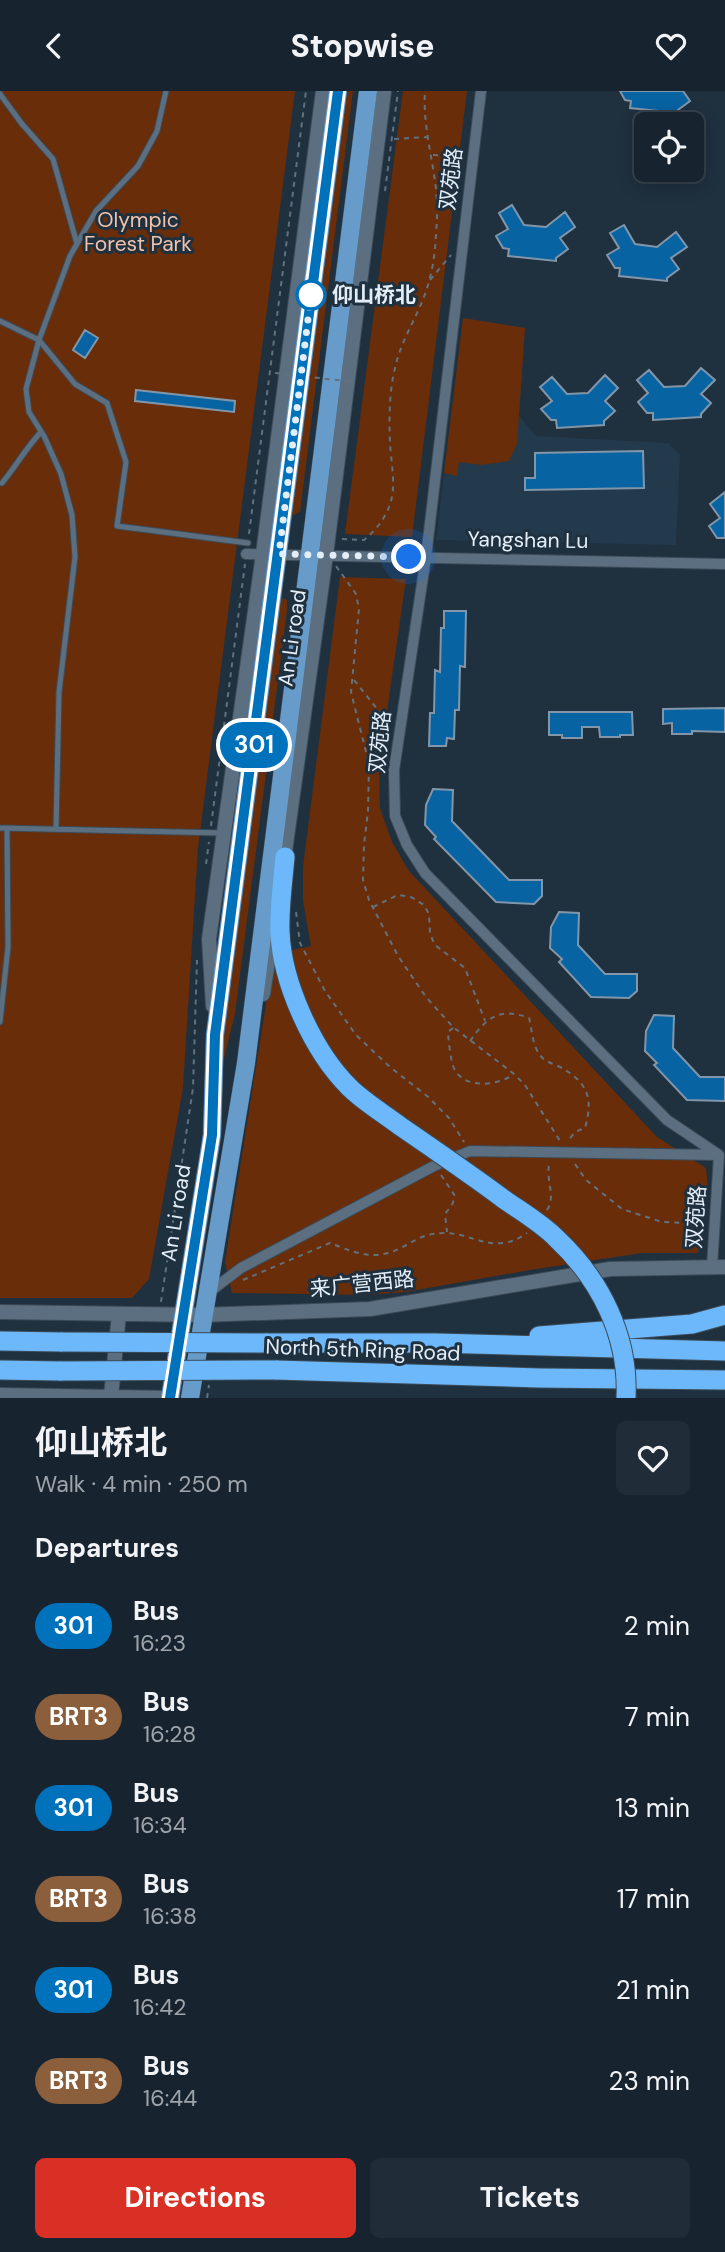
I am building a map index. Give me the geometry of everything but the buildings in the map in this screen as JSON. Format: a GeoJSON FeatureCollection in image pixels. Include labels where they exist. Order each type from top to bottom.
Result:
{"type":"FeatureCollection","features":[{"type":"Feature","properties":{"kind":"highway"},"geometry":{"type":"LineString","coordinates":[[285,857],[280,933],[286,966],[301,1015],[321,1052],[349,1087],[554,1236],[584,1266],[604,1296],[620,1341],[627,1385],[626,1398]]}},
{"type":"Feature","properties":{"kind":"highway"},"geometry":{"type":"LineString","coordinates":[[436,1343],[692,1324],[725,1315]]}},
{"type":"Feature","properties":{"kind":"highway","name":"North 5th Ring Road"},"geometry":{"type":"LineString","coordinates":[[0,1341],[436,1343],[725,1351]]}},
{"type":"Feature","properties":{"kind":"highway","name":"North 5th Ring Road"},"geometry":{"type":"LineString","coordinates":[[0,1370],[276,1370],[725,1381]]}},
{"type":"Feature","properties":{"kind":"highway"},"geometry":{"type":"LineString","coordinates":[[662,1380],[725,1394]]}},
{"type":"Feature","properties":{"kind":"main road","name":"An Li road"},"geometry":{"type":"LineString","coordinates":[[169,1398],[212,1135],[215,1035],[271,554],[338,91]]}},
{"type":"Feature","properties":{"kind":"main road","name":"An Li road"},"geometry":{"type":"LineString","coordinates":[[190,1398],[327,558],[368,91]]}},
{"type":"Feature","properties":{"kind":"street","name":"An Li road"},"geometry":{"type":"LineString","coordinates":[[215,1035],[209,939],[223,833],[271,554],[323,91]]}},
{"type":"Feature","properties":{"kind":"street","name":"An Li road"},"geometry":{"type":"LineString","coordinates":[[246,1063],[262,1001],[285,857],[327,558],[384,91]]}},
{"type":"Feature","properties":{"kind":"street","name":"双苑路"},"geometry":{"type":"LineString","coordinates":[[481,91],[426,557],[394,770],[395,816],[407,845],[425,873],[667,1120],[722,1155],[715,1225],[718,1267]]}},
{"type":"Feature","properties":{"kind":"street","name":"Yangshan Lu"},"geometry":{"type":"LineString","coordinates":[[247,548],[271,554],[327,558],[426,557],[725,564]]}},
{"type":"Feature","properties":{"kind":"street"},"geometry":{"type":"LineString","coordinates":[[206,1294],[241,1268],[434,1166],[470,1151],[722,1155]]}},
{"type":"Feature","properties":{"kind":"street","name":"来广营西路"},"geometry":{"type":"LineString","coordinates":[[0,1312],[202,1315],[370,1309],[610,1269],[718,1267]]}},
{"type":"Feature","properties":{"kind":"street"},"geometry":{"type":"LineString","coordinates":[[111,1397],[119,1314]]}},
{"type":"Feature","properties":{"kind":"street"},"geometry":{"type":"LineString","coordinates":[[0,1395],[169,1398]]}},
{"type":"Feature","properties":{"kind":"lane"},"geometry":{"type":"LineString","coordinates":[[56,829],[59,692],[75,557],[72,515],[61,474],[29,412],[26,389],[39,340],[69,256],[96,211],[138,166],[157,131],[166,91]]}},
{"type":"Feature","properties":{"kind":"lane"},"geometry":{"type":"LineString","coordinates":[[0,94],[53,159],[77,244]]}},
{"type":"Feature","properties":{"kind":"lane"},"geometry":{"type":"LineString","coordinates":[[0,321],[39,340],[75,384],[107,403],[126,462],[117,526],[247,548]]}},
{"type":"Feature","properties":{"kind":"lane"},"geometry":{"type":"LineString","coordinates":[[2,482],[25,449],[41,432]]}},
{"type":"Feature","properties":{"kind":"lane"},"geometry":{"type":"LineString","coordinates":[[0,828],[223,833]]}},
{"type":"Feature","properties":{"kind":"lane"},"geometry":{"type":"LineString","coordinates":[[0,1023],[8,947],[7,828]]}},
{"type":"Feature","properties":{"kind":"lane"},"geometry":{"type":"LineString","coordinates":[[0,947],[8,947]]}},
{"type":"Feature","properties":{"kind":"path"},"geometry":{"type":"LineString","coordinates":[[385,194],[398,91]]}},
{"type":"Feature","properties":{"kind":"path"},"geometry":{"type":"LineString","coordinates":[[327,558],[338,539],[364,540],[375,531],[390,506],[393,479],[391,389],[400,350],[429,281],[437,216],[436,182],[424,105],[425,91]]}},
{"type":"Feature","properties":{"kind":"path"},"geometry":{"type":"LineString","coordinates":[[392,139],[428,137]]}},
{"type":"Feature","properties":{"kind":"path"},"geometry":{"type":"LineString","coordinates":[[432,155],[473,158]]}},
{"type":"Feature","properties":{"kind":"path"},"geometry":{"type":"LineString","coordinates":[[429,281],[464,240]]}},
{"type":"Feature","properties":{"kind":"path"},"geometry":{"type":"LineString","coordinates":[[273,345],[278,346]]}},
{"type":"Feature","properties":{"kind":"path"},"geometry":{"type":"LineString","coordinates":[[275,373],[354,382]]}},
{"type":"Feature","properties":{"kind":"path"},"geometry":{"type":"LineString","coordinates":[[264,416],[270,417]]}},
{"type":"Feature","properties":{"kind":"path"},"geometry":{"type":"LineString","coordinates":[[327,558],[334,574]]}},
{"type":"Feature","properties":{"kind":"path"},"geometry":{"type":"LineString","coordinates":[[327,558],[356,594],[359,609],[351,692],[369,764],[363,880],[372,907],[398,956],[426,997],[453,1027],[514,1074],[524,1085],[561,1142],[561,1152]]}},
{"type":"Feature","properties":{"kind":"path"},"geometry":{"type":"LineString","coordinates":[[353,679],[399,735]]}},
{"type":"Feature","properties":{"kind":"path"},"geometry":{"type":"LineString","coordinates":[[372,907],[398,895],[411,897],[424,905],[429,913],[429,934],[435,944],[465,968],[485,1022]]}},
{"type":"Feature","properties":{"kind":"path"},"geometry":{"type":"LineString","coordinates":[[295,902],[300,943],[325,991],[356,1035],[449,1118],[470,1151]]}},
{"type":"Feature","properties":{"kind":"path"},"geometry":{"type":"LineString","coordinates":[[470,1041],[489,1018],[504,1014],[529,1018],[538,1053],[583,1084],[590,1104],[585,1128],[575,1132],[561,1152],[551,1160],[548,1169],[550,1205],[546,1211]]}},
{"type":"Feature","properties":{"kind":"path"},"geometry":{"type":"LineString","coordinates":[[453,1027],[448,1033],[453,1066],[469,1081],[496,1083],[514,1074]]}},
{"type":"Feature","properties":{"kind":"path"},"geometry":{"type":"LineString","coordinates":[[561,1152],[573,1161],[586,1181],[622,1209],[662,1222],[715,1225]]}},
{"type":"Feature","properties":{"kind":"path"},"geometry":{"type":"LineString","coordinates":[[434,1166],[455,1196],[445,1214],[448,1233]]}},
{"type":"Feature","properties":{"kind":"path"},"geometry":{"type":"LineString","coordinates":[[222,1283],[237,1283],[330,1243],[362,1255],[388,1254],[432,1234],[448,1233],[489,1244],[504,1244],[524,1235],[534,1226]]}},
{"type":"Feature","properties":{"kind":"shaded area"},"geometry":{"type":"Polygon","coordinates":[[[463,318],[525,328],[519,416],[536,436],[668,443],[680,455],[676,545],[436,540],[463,318]]]}},
{"type":"Feature","properties":{"kind":"green space","name":"Olympic Forest Park"},"geometry":{"type":"Polygon","coordinates":[[[0,91],[295,91],[198,848],[183,1088],[149,1279],[132,1298],[0,1298],[0,91]]]}},
{"type":"Feature","properties":{"kind":"green space"},"geometry":{"type":"Polygon","coordinates":[[[337,91],[353,91],[300,512],[289,517],[337,91]]]}},
{"type":"Feature","properties":{"kind":"green space"},"geometry":{"type":"Polygon","coordinates":[[[403,91],[467,91],[412,537],[345,534],[403,91]]]}},
{"type":"Feature","properties":{"kind":"green space"},"geometry":{"type":"Polygon","coordinates":[[[463,318],[525,328],[517,444],[509,461],[481,465],[459,462],[457,476],[444,473],[463,318]]]}},
{"type":"Feature","properties":{"kind":"green space"},"geometry":{"type":"Polygon","coordinates":[[[340,577],[406,579],[379,767],[380,808],[392,842],[409,871],[657,1137],[706,1168],[708,1188],[698,1253],[642,1253],[406,1292],[367,1295],[232,1293],[225,1262],[274,954],[311,946],[303,901],[303,867],[340,577]]]}},
{"type":"Feature","properties":{"kind":"green space"},"geometry":{"type":"Polygon","coordinates":[[[280,597],[287,600],[287,610],[235,1014],[217,1087],[280,597]]]}},
{"type":"Feature","properties":{"kind":"bus line","name":"301"},"geometry":{"type":"LineString","coordinates":[[170,1398],[212,1135],[215,1035],[338,91]]}},
{"type":"Feature","properties":{"kind":"place","name":"仰山桥北"},"geometry":{"type":"Point","coordinates":[311,295]}},
{"type":"Feature","properties":{"kind":"route"},"geometry":{"type":"LineString","coordinates":[[311,295],[279,554],[409,557]]}}]}
